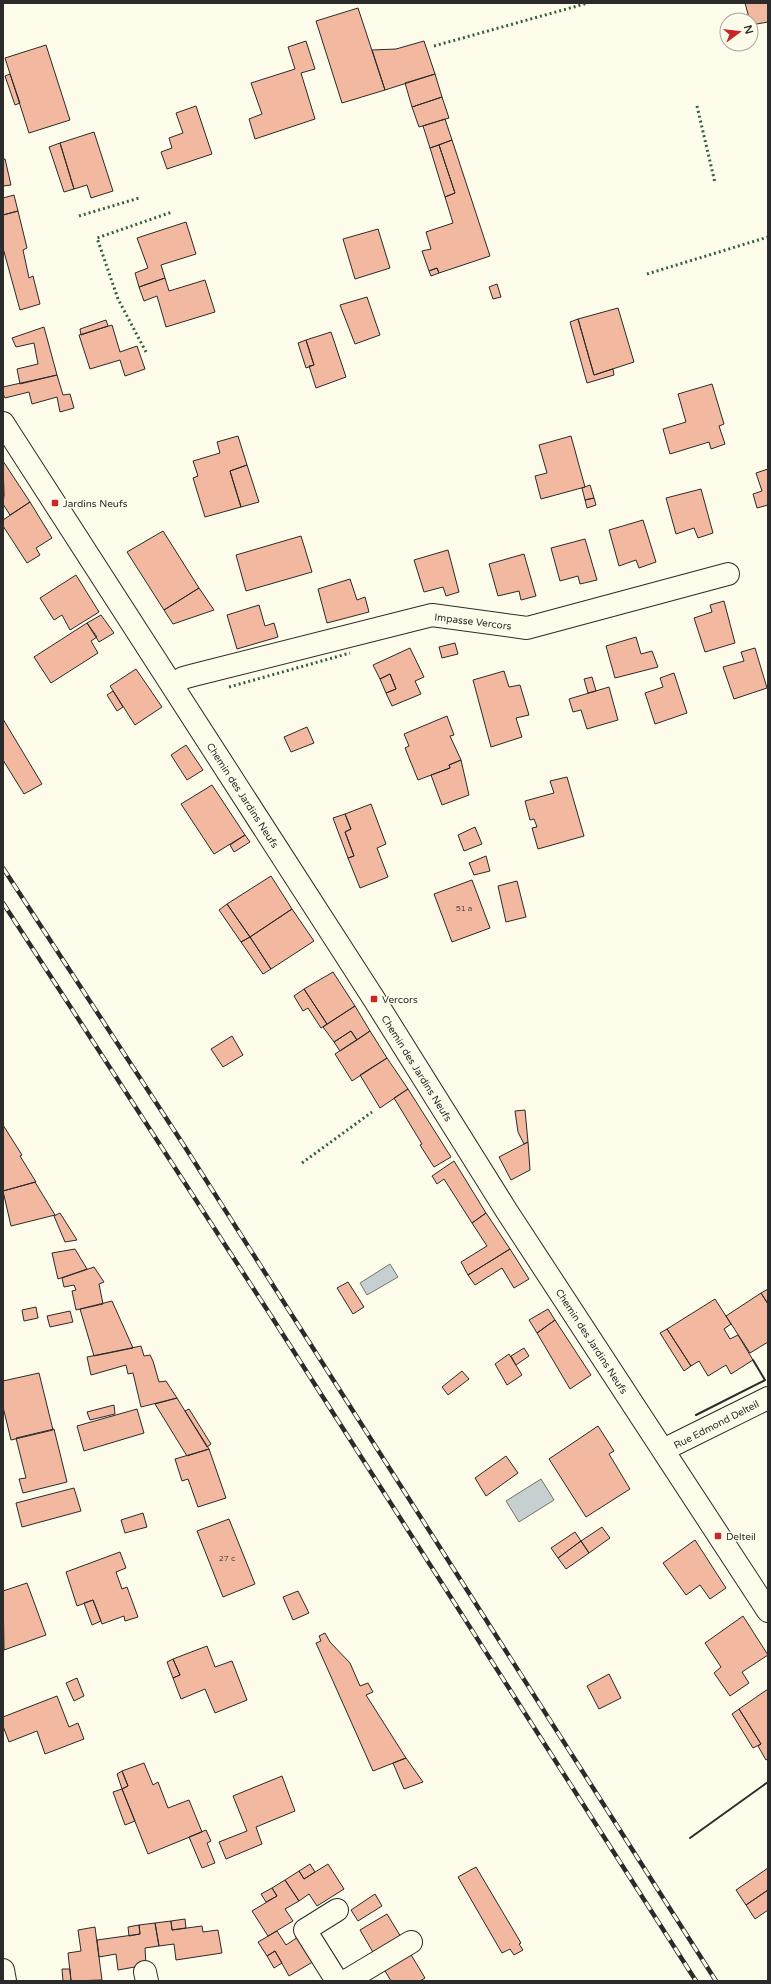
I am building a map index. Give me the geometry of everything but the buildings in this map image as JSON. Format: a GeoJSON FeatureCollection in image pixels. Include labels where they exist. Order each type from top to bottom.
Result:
{"type":"FeatureCollection","features":[{"type":"Feature","properties":{"kind":"street","name":"Chemin des Jardins Neufs"},"geometry":{"type":"LineString","coordinates":[[3,423],[374,999],[506,1210],[768,1611]]}},
{"type":"Feature","properties":{"kind":"street","name":"Impasse Vercors"},"geometry":{"type":"LineString","coordinates":[[173,685],[183,678],[194,675],[432,615],[527,628],[728,574]]}},
{"type":"Feature","properties":{"kind":"street","name":"Rue Edmond Delteil"},"geometry":{"type":"LineString","coordinates":[[663,1450],[768,1398]]}},
{"type":"Feature","properties":{"kind":"street"},"geometry":{"type":"LineString","coordinates":[[337,1910],[305,1930],[337,1981]]}},
{"type":"Feature","properties":{"kind":"street"},"geometry":{"type":"LineString","coordinates":[[346,1981],[411,1942]]}},
{"type":"Feature","properties":{"kind":"street"},"geometry":{"type":"LineString","coordinates":[[3,1970],[5,1981]]}},
{"type":"Feature","properties":{"kind":"shaded area"},"geometry":{"type":"Polygon","coordinates":[[[390,1264],[398,1277],[367,1295],[360,1283],[390,1264]]]}},
{"type":"Feature","properties":{"kind":"shaded area"},"geometry":{"type":"Polygon","coordinates":[[[541,1479],[554,1500],[519,1522],[506,1501],[541,1479]]]}},
{"type":"Feature","properties":{"kind":"railway"},"geometry":{"type":"LineString","coordinates":[[3,868],[183,1144],[716,1981]]}},
{"type":"Feature","properties":{"kind":"railway"},"geometry":{"type":"LineString","coordinates":[[3,903],[266,1308],[696,1981]]}},
{"type":"Feature","properties":{"kind":"hedge"},"geometry":{"type":"LineString","coordinates":[[434,46],[588,3]]}},
{"type":"Feature","properties":{"kind":"hedge"},"geometry":{"type":"LineString","coordinates":[[697,106],[715,183]]}},
{"type":"Feature","properties":{"kind":"hedge"},"geometry":{"type":"LineString","coordinates":[[79,216],[139,198]]}},
{"type":"Feature","properties":{"kind":"hedge"},"geometry":{"type":"LineString","coordinates":[[146,352],[118,299],[97,238],[172,212]]}},
{"type":"Feature","properties":{"kind":"hedge"},"geometry":{"type":"LineString","coordinates":[[647,274],[768,237]]}},
{"type":"Feature","properties":{"kind":"hedge"},"geometry":{"type":"LineString","coordinates":[[229,687],[350,653]]}},
{"type":"Feature","properties":{"kind":"hedge"},"geometry":{"type":"LineString","coordinates":[[302,1163],[372,1112]]}},
{"type":"Feature","properties":{"kind":"wall"},"geometry":{"type":"LineString","coordinates":[[696,1415],[765,1380],[753,1360]]}},
{"type":"Feature","properties":{"kind":"wall"},"geometry":{"type":"LineString","coordinates":[[690,1838],[768,1782]]}},
{"type":"Feature","properties":{"kind":"place","name":"Jardins Neufs"},"geometry":{"type":"Point","coordinates":[55,503]}},
{"type":"Feature","properties":{"kind":"place","name":"Vercors"},"geometry":{"type":"Point","coordinates":[374,999]}},
{"type":"Feature","properties":{"kind":"place","name":"Delteil"},"geometry":{"type":"Point","coordinates":[718,1536]}}]}
